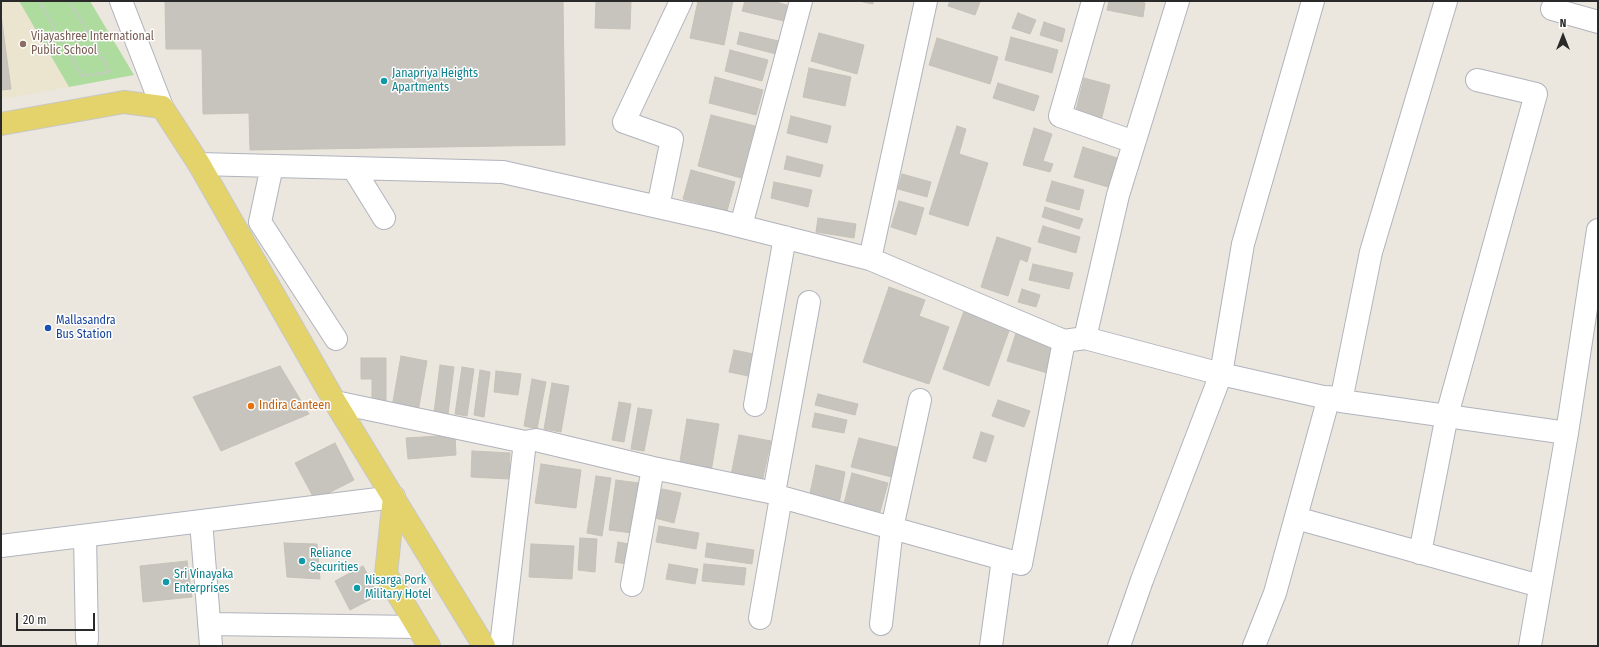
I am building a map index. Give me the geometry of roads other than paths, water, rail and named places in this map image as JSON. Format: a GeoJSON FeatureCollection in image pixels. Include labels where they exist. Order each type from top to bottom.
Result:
{"type":"FeatureCollection","features":[{"type":"Feature","properties":{"kind":"main road"},"geometry":{"type":"LineString","coordinates":[[1,124],[124,102],[162,108],[199,164],[336,402],[484,646]]}},
{"type":"Feature","properties":{"kind":"main road"},"geometry":{"type":"LineString","coordinates":[[394,497],[386,574],[429,646]]}},
{"type":"Feature","properties":{"kind":"street"},"geometry":{"type":"LineString","coordinates":[[121,1],[162,108]]}},
{"type":"Feature","properties":{"kind":"street"},"geometry":{"type":"LineString","coordinates":[[658,207],[672,139],[624,122],[681,1]]}},
{"type":"Feature","properties":{"kind":"street"},"geometry":{"type":"LineString","coordinates":[[741,226],[801,1]]}},
{"type":"Feature","properties":{"kind":"street"},"geometry":{"type":"LineString","coordinates":[[870,259],[926,1]]}},
{"type":"Feature","properties":{"kind":"street"},"geometry":{"type":"LineString","coordinates":[[1093,1],[1060,116],[1134,142]]}},
{"type":"Feature","properties":{"kind":"street"},"geometry":{"type":"LineString","coordinates":[[1085,338],[1118,195],[1178,1]]}},
{"type":"Feature","properties":{"kind":"street"},"geometry":{"type":"LineString","coordinates":[[1119,646],[1142,580],[1221,374],[1243,244],[1313,1]]}},
{"type":"Feature","properties":{"kind":"street"},"geometry":{"type":"LineString","coordinates":[[1254,646],[1275,594],[1296,518],[1335,399],[1371,252],[1446,1]]}},
{"type":"Feature","properties":{"kind":"street"},"geometry":{"type":"LineString","coordinates":[[1552,9],[1598,22]]}},
{"type":"Feature","properties":{"kind":"street"},"geometry":{"type":"LineString","coordinates":[[1420,553],[1447,415],[1536,94],[1477,80]]}},
{"type":"Feature","properties":{"kind":"street"},"geometry":{"type":"LineString","coordinates":[[199,164],[503,172],[741,226],[870,259],[1064,342],[1085,338],[1221,374],[1335,399],[1567,433]]}},
{"type":"Feature","properties":{"kind":"street"},"geometry":{"type":"LineString","coordinates":[[272,166],[260,222],[336,339]]}},
{"type":"Feature","properties":{"kind":"street"},"geometry":{"type":"LineString","coordinates":[[353,168],[384,218]]}},
{"type":"Feature","properties":{"kind":"street"},"geometry":{"type":"LineString","coordinates":[[1530,646],[1567,433],[1598,230]]}},
{"type":"Feature","properties":{"kind":"street"},"geometry":{"type":"LineString","coordinates":[[755,405],[785,237]]}},
{"type":"Feature","properties":{"kind":"street"},"geometry":{"type":"LineString","coordinates":[[760,618],[809,302]]}},
{"type":"Feature","properties":{"kind":"street"},"geometry":{"type":"LineString","coordinates":[[336,402],[525,442],[536,440],[653,468],[778,495],[1021,564],[1064,342]]}},
{"type":"Feature","properties":{"kind":"street"},"geometry":{"type":"LineString","coordinates":[[881,624],[892,528],[920,400]]}},
{"type":"Feature","properties":{"kind":"street"},"geometry":{"type":"LineString","coordinates":[[501,646],[525,442]]}},
{"type":"Feature","properties":{"kind":"street"},"geometry":{"type":"LineString","coordinates":[[632,585],[653,468]]}},
{"type":"Feature","properties":{"kind":"street"},"geometry":{"type":"LineString","coordinates":[[1,546],[394,497]]}},
{"type":"Feature","properties":{"kind":"street"},"geometry":{"type":"LineString","coordinates":[[1296,518],[1540,586]]}},
{"type":"Feature","properties":{"kind":"street"},"geometry":{"type":"LineString","coordinates":[[201,521],[211,646]]}},
{"type":"Feature","properties":{"kind":"street"},"geometry":{"type":"LineString","coordinates":[[85,536],[87,640]]}},
{"type":"Feature","properties":{"kind":"street"},"geometry":{"type":"LineString","coordinates":[[991,646],[1003,559]]}},
{"type":"Feature","properties":{"kind":"street"},"geometry":{"type":"LineString","coordinates":[[209,624],[417,627]]}},
{"type":"Feature","properties":{"kind":"place","name":"Vijayashree International Public School"},"geometry":{"type":"Point","coordinates":[23,44]}},
{"type":"Feature","properties":{"kind":"place","name":"Janapriya Heights Apartments"},"geometry":{"type":"Point","coordinates":[384,81]}},
{"type":"Feature","properties":{"kind":"place","name":"Mallasandra Bus Station"},"geometry":{"type":"Point","coordinates":[48,328]}},
{"type":"Feature","properties":{"kind":"place","name":"Indira Canteen"},"geometry":{"type":"Point","coordinates":[251,406]}},
{"type":"Feature","properties":{"kind":"place","name":"Reliance Securities"},"geometry":{"type":"Point","coordinates":[302,561]}},
{"type":"Feature","properties":{"kind":"place","name":"Sri Vinayaka Enterprises"},"geometry":{"type":"Point","coordinates":[166,582]}},
{"type":"Feature","properties":{"kind":"place","name":"Nisarga Pork Military Hotel"},"geometry":{"type":"Point","coordinates":[357,588]}}]}
